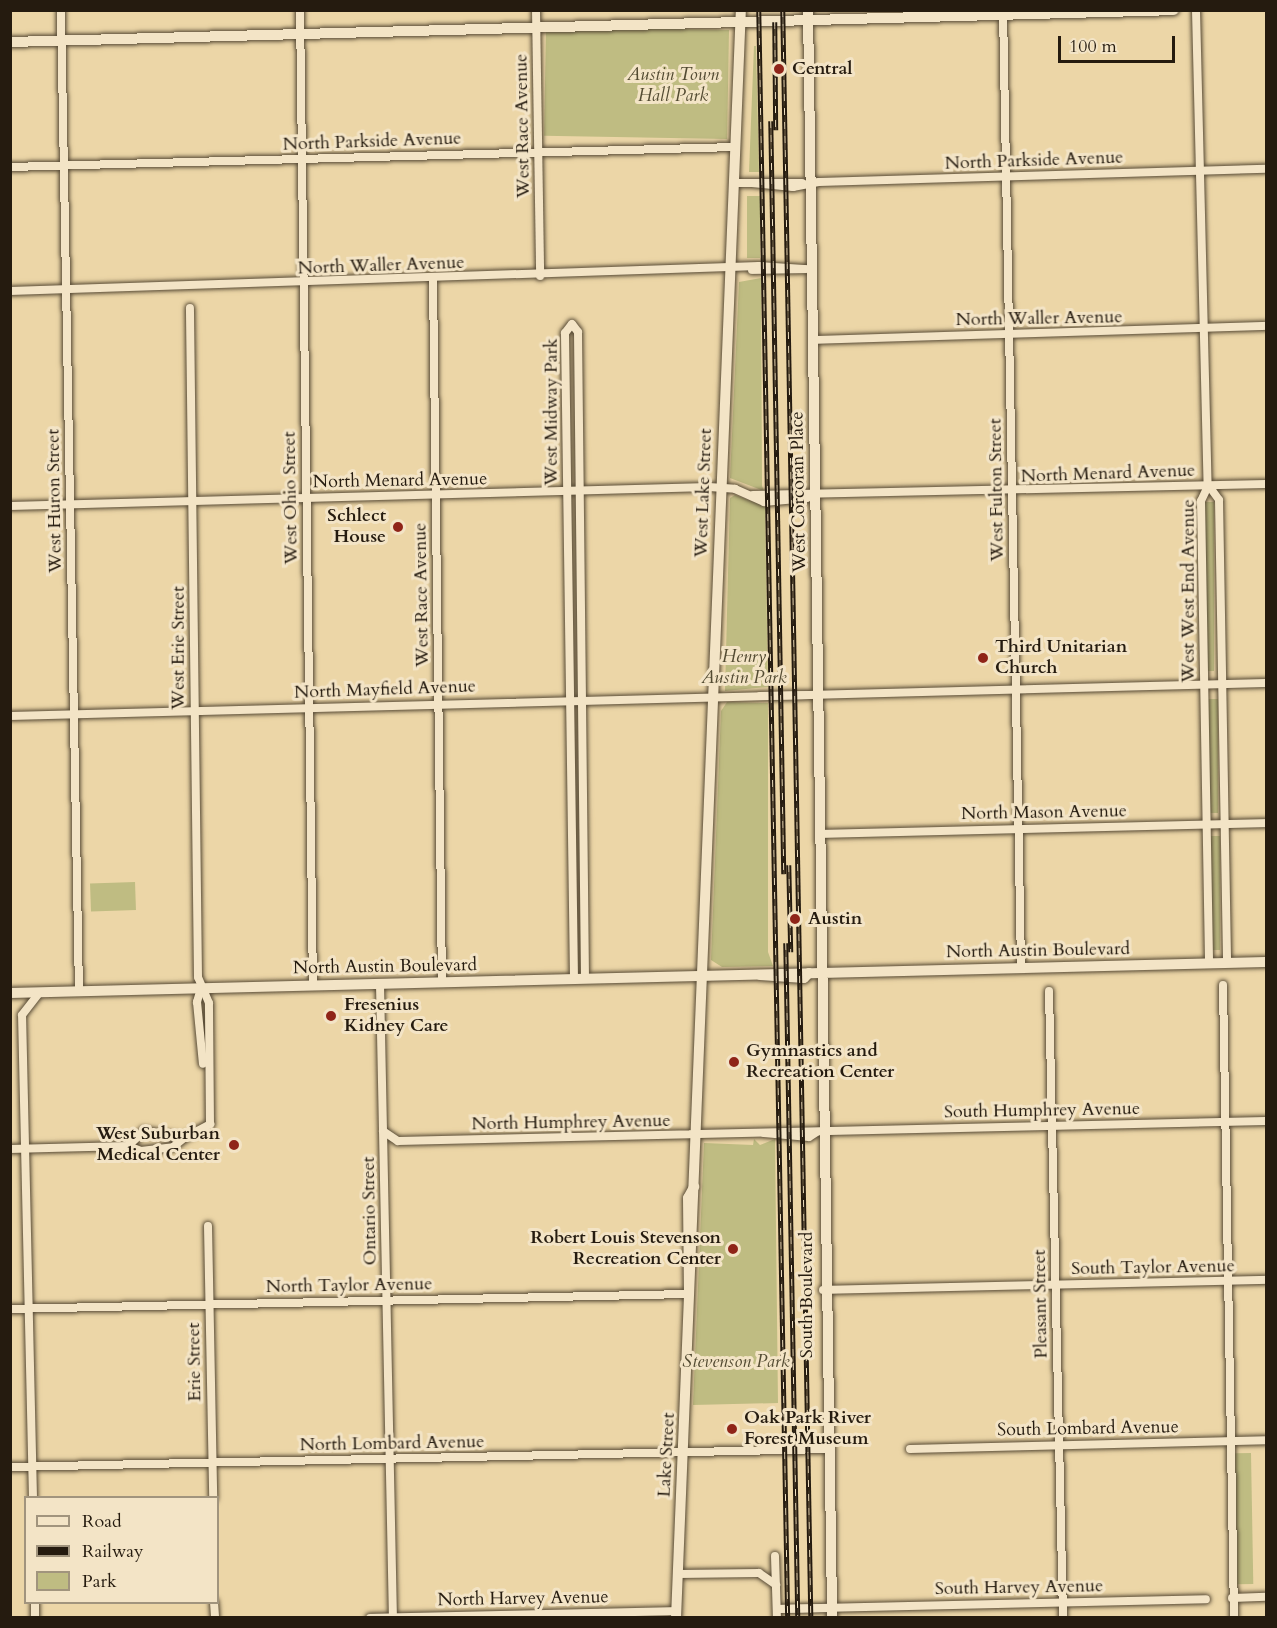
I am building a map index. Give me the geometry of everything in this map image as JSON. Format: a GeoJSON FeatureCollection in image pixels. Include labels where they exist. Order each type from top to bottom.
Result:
{"type":"FeatureCollection","features":[{"type":"Feature","properties":{"kind":"street","name":"West Huron Street"},"geometry":{"type":"LineString","coordinates":[[61,10],[79,991]]}},
{"type":"Feature","properties":{"kind":"street","name":"West Ohio Street"},"geometry":{"type":"LineString","coordinates":[[300,10],[313,985]]}},
{"type":"Feature","properties":{"kind":"street","name":"West Race Avenue"},"geometry":{"type":"LineString","coordinates":[[537,10],[540,276]]}},
{"type":"Feature","properties":{"kind":"street"},"geometry":{"type":"LineString","coordinates":[[10,42],[537,28],[741,16],[795,21],[808,16],[1174,10]]}},
{"type":"Feature","properties":{"kind":"street"},"geometry":{"type":"LineString","coordinates":[[1196,10],[1208,486]]}},
{"type":"Feature","properties":{"kind":"street","name":"West Fulton Street"},"geometry":{"type":"LineString","coordinates":[[1003,13],[1021,968]]}},
{"type":"Feature","properties":{"kind":"street","name":"West Lake Street"},"geometry":{"type":"LineString","coordinates":[[702,976],[741,16]]}},
{"type":"Feature","properties":{"kind":"street","name":"West Corcoran Place"},"geometry":{"type":"LineString","coordinates":[[808,16],[806,183],[808,269],[813,340],[812,498],[815,694],[822,834],[824,973]]}},
{"type":"Feature","properties":{"kind":"street","name":"North Parkside Avenue"},"geometry":{"type":"LineString","coordinates":[[10,167],[735,147]]}},
{"type":"Feature","properties":{"kind":"street","name":"North Parkside Avenue"},"geometry":{"type":"LineString","coordinates":[[733,183],[752,183],[758,188],[806,183],[1266,169]]}},
{"type":"Feature","properties":{"kind":"street","name":"North Waller Avenue"},"geometry":{"type":"LineString","coordinates":[[10,291],[808,269]]}},
{"type":"Feature","properties":{"kind":"street","name":"West Race Avenue"},"geometry":{"type":"LineString","coordinates":[[433,279],[442,982]]}},
{"type":"Feature","properties":{"kind":"street","name":"West Erie Street"},"geometry":{"type":"LineString","coordinates":[[184,1138],[210,1124],[197,1002],[201,988],[194,711],[190,308]]}},
{"type":"Feature","properties":{"kind":"street","name":"West Midway Park"},"geometry":{"type":"LineString","coordinates":[[572,324],[578,332],[580,491],[582,700],[579,979],[570,700],[565,333],[572,324]]}},
{"type":"Feature","properties":{"kind":"street","name":"North Waller Avenue"},"geometry":{"type":"LineString","coordinates":[[813,340],[1266,326]]}},
{"type":"Feature","properties":{"kind":"street"},"geometry":{"type":"LineString","coordinates":[[566,384],[578,384]]}},
{"type":"Feature","properties":{"kind":"street","name":"North Menard Avenue"},"geometry":{"type":"LineString","coordinates":[[10,506],[721,488],[753,495],[764,502],[812,498],[1266,484]]}},
{"type":"Feature","properties":{"kind":"street","name":"West West End Avenue"},"geometry":{"type":"LineString","coordinates":[[1209,964],[1201,501],[1208,486],[1219,500],[1227,963]]}},
{"type":"Feature","properties":{"kind":"street","name":"North Mayfield Avenue"},"geometry":{"type":"LineString","coordinates":[[10,716],[1266,683]]}},
{"type":"Feature","properties":{"kind":"street","name":"North Mason Avenue"},"geometry":{"type":"LineString","coordinates":[[822,834],[1266,823]]}},
{"type":"Feature","properties":{"kind":"street","name":"North Austin Boulevard"},"geometry":{"type":"LineString","coordinates":[[10,993],[702,976],[760,975],[772,979],[809,973],[1266,962]]}},
{"type":"Feature","properties":{"kind":"street","name":"South Boulevard"},"geometry":{"type":"LineString","coordinates":[[824,973],[821,1131],[826,1449],[832,1612]]}},
{"type":"Feature","properties":{"kind":"street","name":"Lake Street"},"geometry":{"type":"LineString","coordinates":[[676,1614],[689,1294],[688,1210],[694,1186],[702,976]]}},
{"type":"Feature","properties":{"kind":"street","name":"Ontario Street"},"geometry":{"type":"LineString","coordinates":[[380,984],[393,1617]]}},
{"type":"Feature","properties":{"kind":"street"},"geometry":{"type":"LineString","coordinates":[[1223,985],[1234,1617]]}},
{"type":"Feature","properties":{"kind":"street","name":"Pleasant Street"},"geometry":{"type":"LineString","coordinates":[[1049,991],[1063,1617]]}},
{"type":"Feature","properties":{"kind":"street"},"geometry":{"type":"LineString","coordinates":[[33,1496],[22,1015],[40,992]]}},
{"type":"Feature","properties":{"kind":"street","name":"South Humphrey Avenue"},"geometry":{"type":"LineString","coordinates":[[821,1131],[1266,1121]]}},
{"type":"Feature","properties":{"kind":"street"},"geometry":{"type":"LineString","coordinates":[[10,1149],[128,1146],[157,1150],[181,1144],[184,1138],[144,1131],[128,1146]]}},
{"type":"Feature","properties":{"kind":"street","name":"North Humphrey Avenue"},"geometry":{"type":"LineString","coordinates":[[383,1131],[398,1141],[821,1131]]}},
{"type":"Feature","properties":{"kind":"street","name":"Erie Street"},"geometry":{"type":"LineString","coordinates":[[208,1226],[213,1496]]}},
{"type":"Feature","properties":{"kind":"street","name":"South Taylor Avenue"},"geometry":{"type":"LineString","coordinates":[[823,1290],[1266,1280]]}},
{"type":"Feature","properties":{"kind":"street","name":"North Taylor Avenue"},"geometry":{"type":"LineString","coordinates":[[10,1309],[689,1294]]}},
{"type":"Feature","properties":{"kind":"street","name":"South Lombard Avenue"},"geometry":{"type":"LineString","coordinates":[[910,1449],[1266,1440]]}},
{"type":"Feature","properties":{"kind":"street","name":"North Lombard Avenue"},"geometry":{"type":"LineString","coordinates":[[10,1467],[826,1449]]}},
{"type":"Feature","properties":{"kind":"street"},"geometry":{"type":"LineString","coordinates":[[775,1556],[777,1613],[832,1612]]}},
{"type":"Feature","properties":{"kind":"street"},"geometry":{"type":"LineString","coordinates":[[678,1574],[759,1573],[776,1585]]}},
{"type":"Feature","properties":{"kind":"street"},"geometry":{"type":"LineString","coordinates":[[1232,1598],[1266,1597]]}},
{"type":"Feature","properties":{"kind":"street","name":"South Harvey Avenue"},"geometry":{"type":"LineString","coordinates":[[832,1612],[1062,1602],[1206,1599]]}},
{"type":"Feature","properties":{"kind":"street","name":"North Harvey Avenue"},"geometry":{"type":"LineString","coordinates":[[370,1617],[676,1614]]}},
{"type":"Feature","properties":{"kind":"green space","name":"Austin Town Hall Park"},"geometry":{"type":"Polygon","coordinates":[[[546,27],[729,30],[727,139],[544,136],[546,27]]]}},
{"type":"Feature","properties":{"kind":"green space"},"geometry":{"type":"Polygon","coordinates":[[[754,46],[756,46],[759,172],[749,172],[754,46]]]}},
{"type":"Feature","properties":{"kind":"green space"},"geometry":{"type":"Polygon","coordinates":[[[747,196],[760,196],[760,258],[747,258],[747,196]]]}},
{"type":"Feature","properties":{"kind":"green space"},"geometry":{"type":"Polygon","coordinates":[[[761,278],[762,486],[764,491],[730,478],[739,282],[761,278]]]}},
{"type":"Feature","properties":{"kind":"green space","name":"Henry Austin Park"},"geometry":{"type":"Polygon","coordinates":[[[735,495],[765,506],[768,687],[725,691],[730,498],[735,495]]]}},
{"type":"Feature","properties":{"kind":"green space"},"geometry":{"type":"Polygon","coordinates":[[[1204,502],[1214,502],[1214,671],[1204,671],[1204,502]]]}},
{"type":"Feature","properties":{"kind":"green space"},"geometry":{"type":"Polygon","coordinates":[[[1207,699],[1218,699],[1218,813],[1207,813],[1207,699]]]}},
{"type":"Feature","properties":{"kind":"green space","name":"Henry Austin Park"},"geometry":{"type":"Polygon","coordinates":[[[727,702],[768,703],[768,952],[773,966],[722,967],[711,960],[721,711],[727,702]]]}},
{"type":"Feature","properties":{"kind":"green space"},"geometry":{"type":"Polygon","coordinates":[[[1210,836],[1220,836],[1220,950],[1210,950],[1210,836]]]}},
{"type":"Feature","properties":{"kind":"green space"},"geometry":{"type":"Polygon","coordinates":[[[135,882],[136,910],[91,912],[90,884],[135,882]]]}},
{"type":"Feature","properties":{"kind":"green space","name":"Stevenson Park"},"geometry":{"type":"Polygon","coordinates":[[[754,1139],[760,1145],[775,1139],[778,1403],[693,1405],[704,1143],[753,1145],[754,1139]]]}},
{"type":"Feature","properties":{"kind":"green space"},"geometry":{"type":"Polygon","coordinates":[[[1235,1453],[1251,1453],[1253,1584],[1237,1584],[1235,1453]]]}},
{"type":"Feature","properties":{"kind":"railway"},"geometry":{"type":"LineString","coordinates":[[759,10],[788,1618]]}},
{"type":"Feature","properties":{"kind":"railway"},"geometry":{"type":"LineString","coordinates":[[783,10],[811,1618]]}},
{"type":"Feature","properties":{"kind":"railway"},"geometry":{"type":"LineString","coordinates":[[775,22],[776,130]]}},
{"type":"Feature","properties":{"kind":"railway"},"geometry":{"type":"LineString","coordinates":[[771,121],[784,874]]}},
{"type":"Feature","properties":{"kind":"railway"},"geometry":{"type":"LineString","coordinates":[[789,865],[791,952]]}},
{"type":"Feature","properties":{"kind":"railway"},"geometry":{"type":"LineString","coordinates":[[786,943],[798,1618]]}},
{"type":"Feature","properties":{"kind":"place","name":"Central"},"geometry":{"type":"Point","coordinates":[779,69]}},
{"type":"Feature","properties":{"kind":"place","name":"Schlect House"},"geometry":{"type":"Point","coordinates":[398,527]}},
{"type":"Feature","properties":{"kind":"place","name":"Third Unitarian Church"},"geometry":{"type":"Point","coordinates":[983,658]}},
{"type":"Feature","properties":{"kind":"place","name":"Austin"},"geometry":{"type":"Point","coordinates":[795,919]}},
{"type":"Feature","properties":{"kind":"place","name":"Fresenius Kidney Care"},"geometry":{"type":"Point","coordinates":[331,1016]}},
{"type":"Feature","properties":{"kind":"place","name":"Gymnastics and Recreation Center"},"geometry":{"type":"Point","coordinates":[734,1062]}},
{"type":"Feature","properties":{"kind":"place","name":"West Suburban Medical Center"},"geometry":{"type":"Point","coordinates":[234,1145]}},
{"type":"Feature","properties":{"kind":"place","name":"Robert Louis Stevenson Recreation Center"},"geometry":{"type":"Point","coordinates":[733,1249]}},
{"type":"Feature","properties":{"kind":"place","name":"Oak Park River Forest Museum"},"geometry":{"type":"Point","coordinates":[732,1429]}}]}
